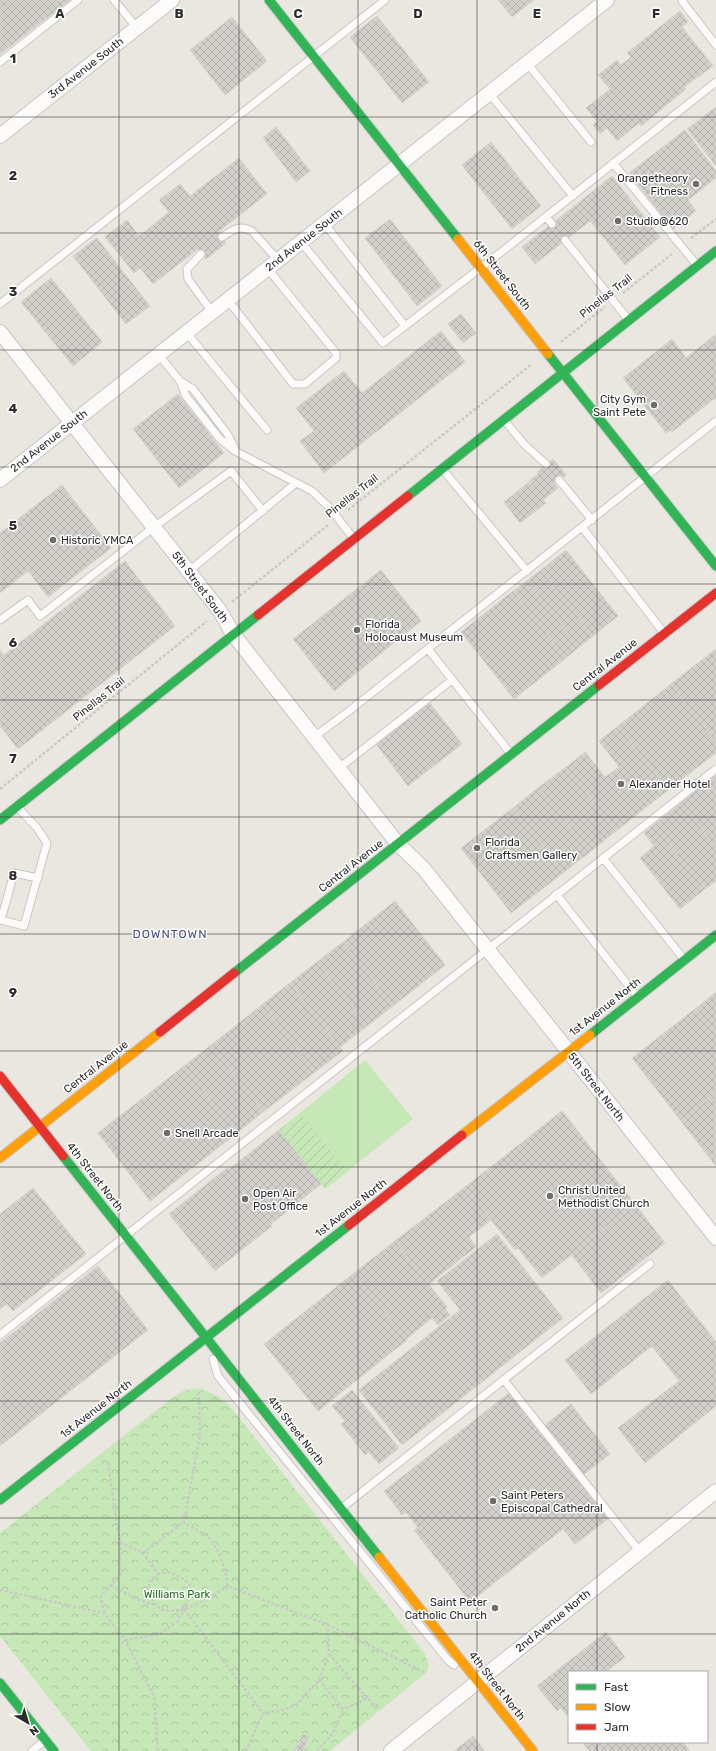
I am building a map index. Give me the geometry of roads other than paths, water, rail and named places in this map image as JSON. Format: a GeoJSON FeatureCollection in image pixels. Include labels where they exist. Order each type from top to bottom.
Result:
{"type":"FeatureCollection","features":[{"type":"Feature","properties":{"kind":"main road","name":"6th Street South"},"geometry":{"type":"LineString","coordinates":[[269,0],[716,566]]}},
{"type":"Feature","properties":{"kind":"main road"},"geometry":{"type":"LineString","coordinates":[[0,820],[716,251]]}},
{"type":"Feature","properties":{"kind":"main road","name":"Central Avenue"},"geometry":{"type":"LineString","coordinates":[[0,1158],[716,593]]}},
{"type":"Feature","properties":{"kind":"main road","name":"1st Avenue North"},"geometry":{"type":"LineString","coordinates":[[0,1500],[568,1051],[715,937]]}},
{"type":"Feature","properties":{"kind":"main road","name":"4th Street North"},"geometry":{"type":"LineString","coordinates":[[0,1076],[533,1751]]}},
{"type":"Feature","properties":{"kind":"main road"},"geometry":{"type":"LineString","coordinates":[[0,1683],[54,1751]]}},
{"type":"Feature","properties":{"kind":"street","name":"3rd Avenue South"},"geometry":{"type":"LineString","coordinates":[[0,136],[172,0]]}},
{"type":"Feature","properties":{"kind":"street","name":"2nd Avenue South"},"geometry":{"type":"LineString","coordinates":[[0,480],[607,0]]}},
{"type":"Feature","properties":{"kind":"street","name":"5th Street South"},"geometry":{"type":"LineString","coordinates":[[0,332],[220,611],[233,634],[398,844]]}},
{"type":"Feature","properties":{"kind":"street","name":"5th Street North"},"geometry":{"type":"LineString","coordinates":[[398,844],[424,869],[716,1238]]}},
{"type":"Feature","properties":{"kind":"street","name":"2nd Avenue North"},"geometry":{"type":"LineString","coordinates":[[391,1751],[716,1491]]}},
{"type":"Feature","properties":{"kind":"lane"},"geometry":{"type":"LineString","coordinates":[[0,62],[78,0]]}},
{"type":"Feature","properties":{"kind":"lane"},"geometry":{"type":"LineString","coordinates":[[114,0],[137,28]]}},
{"type":"Feature","properties":{"kind":"lane"},"geometry":{"type":"LineString","coordinates":[[0,304],[385,0]]}},
{"type":"Feature","properties":{"kind":"lane"},"geometry":{"type":"LineString","coordinates":[[683,0],[682,2],[716,45]]}},
{"type":"Feature","properties":{"kind":"lane"},"geometry":{"type":"LineString","coordinates":[[527,63],[591,142]]}},
{"type":"Feature","properties":{"kind":"lane"},"geometry":{"type":"LineString","coordinates":[[301,242],[383,343],[573,196],[716,82]]}},
{"type":"Feature","properties":{"kind":"lane"},"geometry":{"type":"LineString","coordinates":[[489,94],[573,196]]}},
{"type":"Feature","properties":{"kind":"lane"},"geometry":{"type":"LineString","coordinates":[[613,163],[697,266]]}},
{"type":"Feature","properties":{"kind":"lane"},"geometry":{"type":"LineString","coordinates":[[546,217],[552,224]]}},
{"type":"Feature","properties":{"kind":"lane"},"geometry":{"type":"LineString","coordinates":[[324,223],[405,326]]}},
{"type":"Feature","properties":{"kind":"lane"},"geometry":{"type":"LineString","coordinates":[[222,237],[236,228],[241,227],[252,231],[273,264],[336,353],[336,358],[305,384],[293,384],[228,300]]}},
{"type":"Feature","properties":{"kind":"lane"},"geometry":{"type":"LineString","coordinates":[[565,240],[629,320]]}},
{"type":"Feature","properties":{"kind":"lane"},"geometry":{"type":"LineString","coordinates":[[202,254],[187,269],[188,279],[212,312]]}},
{"type":"Feature","properties":{"kind":"lane"},"geometry":{"type":"LineString","coordinates":[[186,332],[267,430]]}},
{"type":"Feature","properties":{"kind":"lane"},"geometry":{"type":"LineString","coordinates":[[158,354],[180,381],[193,389],[228,435],[236,451],[312,491],[338,518],[354,539]]}},
{"type":"Feature","properties":{"kind":"lane"},"geometry":{"type":"LineString","coordinates":[[504,419],[524,444],[546,464]]}},
{"type":"Feature","properties":{"kind":"lane"},"geometry":{"type":"LineString","coordinates":[[314,737],[428,649],[716,421]]}},
{"type":"Feature","properties":{"kind":"lane"},"geometry":{"type":"LineString","coordinates":[[442,469],[526,571]]}},
{"type":"Feature","properties":{"kind":"lane"},"geometry":{"type":"LineString","coordinates":[[0,620],[28,600],[40,616],[154,527],[231,471],[264,511]]}},
{"type":"Feature","properties":{"kind":"lane"},"geometry":{"type":"LineString","coordinates":[[559,480],[592,520]]}},
{"type":"Feature","properties":{"kind":"lane"},"geometry":{"type":"LineString","coordinates":[[188,571],[264,511],[296,483]]}},
{"type":"Feature","properties":{"kind":"lane"},"geometry":{"type":"LineString","coordinates":[[582,527],[665,633]]}},
{"type":"Feature","properties":{"kind":"lane"},"geometry":{"type":"LineString","coordinates":[[428,649],[511,754]]}},
{"type":"Feature","properties":{"kind":"lane"},"geometry":{"type":"LineString","coordinates":[[339,768],[452,680]]}},
{"type":"Feature","properties":{"kind":"lane"},"geometry":{"type":"LineString","coordinates":[[0,1335],[716,768]]}},
{"type":"Feature","properties":{"kind":"lane"},"geometry":{"type":"LineString","coordinates":[[17,806],[37,828],[47,843],[38,878],[24,926],[1,920],[14,873],[38,878]]}},
{"type":"Feature","properties":{"kind":"lane"},"geometry":{"type":"LineString","coordinates":[[603,858],[684,960]]}},
{"type":"Feature","properties":{"kind":"lane"},"geometry":{"type":"LineString","coordinates":[[556,894],[637,997]]}},
{"type":"Feature","properties":{"kind":"lane"},"geometry":{"type":"LineString","coordinates":[[342,1508],[650,1264]]}},
{"type":"Feature","properties":{"kind":"lane"},"geometry":{"type":"LineString","coordinates":[[206,1337],[218,1376],[446,1659],[478,1682]]}},
{"type":"Feature","properties":{"kind":"lane"},"geometry":{"type":"LineString","coordinates":[[504,1380],[640,1552]]}},
{"type":"Feature","properties":{"kind":"lane"},"geometry":{"type":"LineString","coordinates":[[32,1751],[45,1741]]}},
{"type":"Feature","properties":{"kind":"place","name":"Orangetheory Fitness"},"geometry":{"type":"Point","coordinates":[696,184]}},
{"type":"Feature","properties":{"kind":"place","name":"Studio@620"},"geometry":{"type":"Point","coordinates":[618,221]}},
{"type":"Feature","properties":{"kind":"place","name":"City Gym Saint Pete"},"geometry":{"type":"Point","coordinates":[654,405]}},
{"type":"Feature","properties":{"kind":"place","name":"Historic YMCA"},"geometry":{"type":"Point","coordinates":[53,540]}},
{"type":"Feature","properties":{"kind":"place","name":"Florida Holocaust Museum"},"geometry":{"type":"Point","coordinates":[357,630]}},
{"type":"Feature","properties":{"kind":"place","name":"Alexander Hotel"},"geometry":{"type":"Point","coordinates":[621,784]}},
{"type":"Feature","properties":{"kind":"place","name":"Florida Craftsmen Gallery"},"geometry":{"type":"Point","coordinates":[477,848]}},
{"type":"Feature","properties":{"kind":"place","name":"Snell Arcade"},"geometry":{"type":"Point","coordinates":[167,1133]}},
{"type":"Feature","properties":{"kind":"place","name":"Christ United Methodist Church"},"geometry":{"type":"Point","coordinates":[550,1196]}},
{"type":"Feature","properties":{"kind":"place","name":"Open Air Post Office"},"geometry":{"type":"Point","coordinates":[245,1199]}},
{"type":"Feature","properties":{"kind":"place","name":"Saint Peters Episcopal Cathedral"},"geometry":{"type":"Point","coordinates":[493,1501]}},
{"type":"Feature","properties":{"kind":"place","name":"Saint Peter Catholic Church"},"geometry":{"type":"Point","coordinates":[495,1608]}},
{"type":"Feature","properties":{"kind":"district","name":"DOWNTOWN"},"geometry":{"type":"Point","coordinates":[170,934]}},
{"type":"Feature","properties":{"kind":"park label","name":"Williams Park"},"geometry":{"type":"Point","coordinates":[177,1594]}}]}
